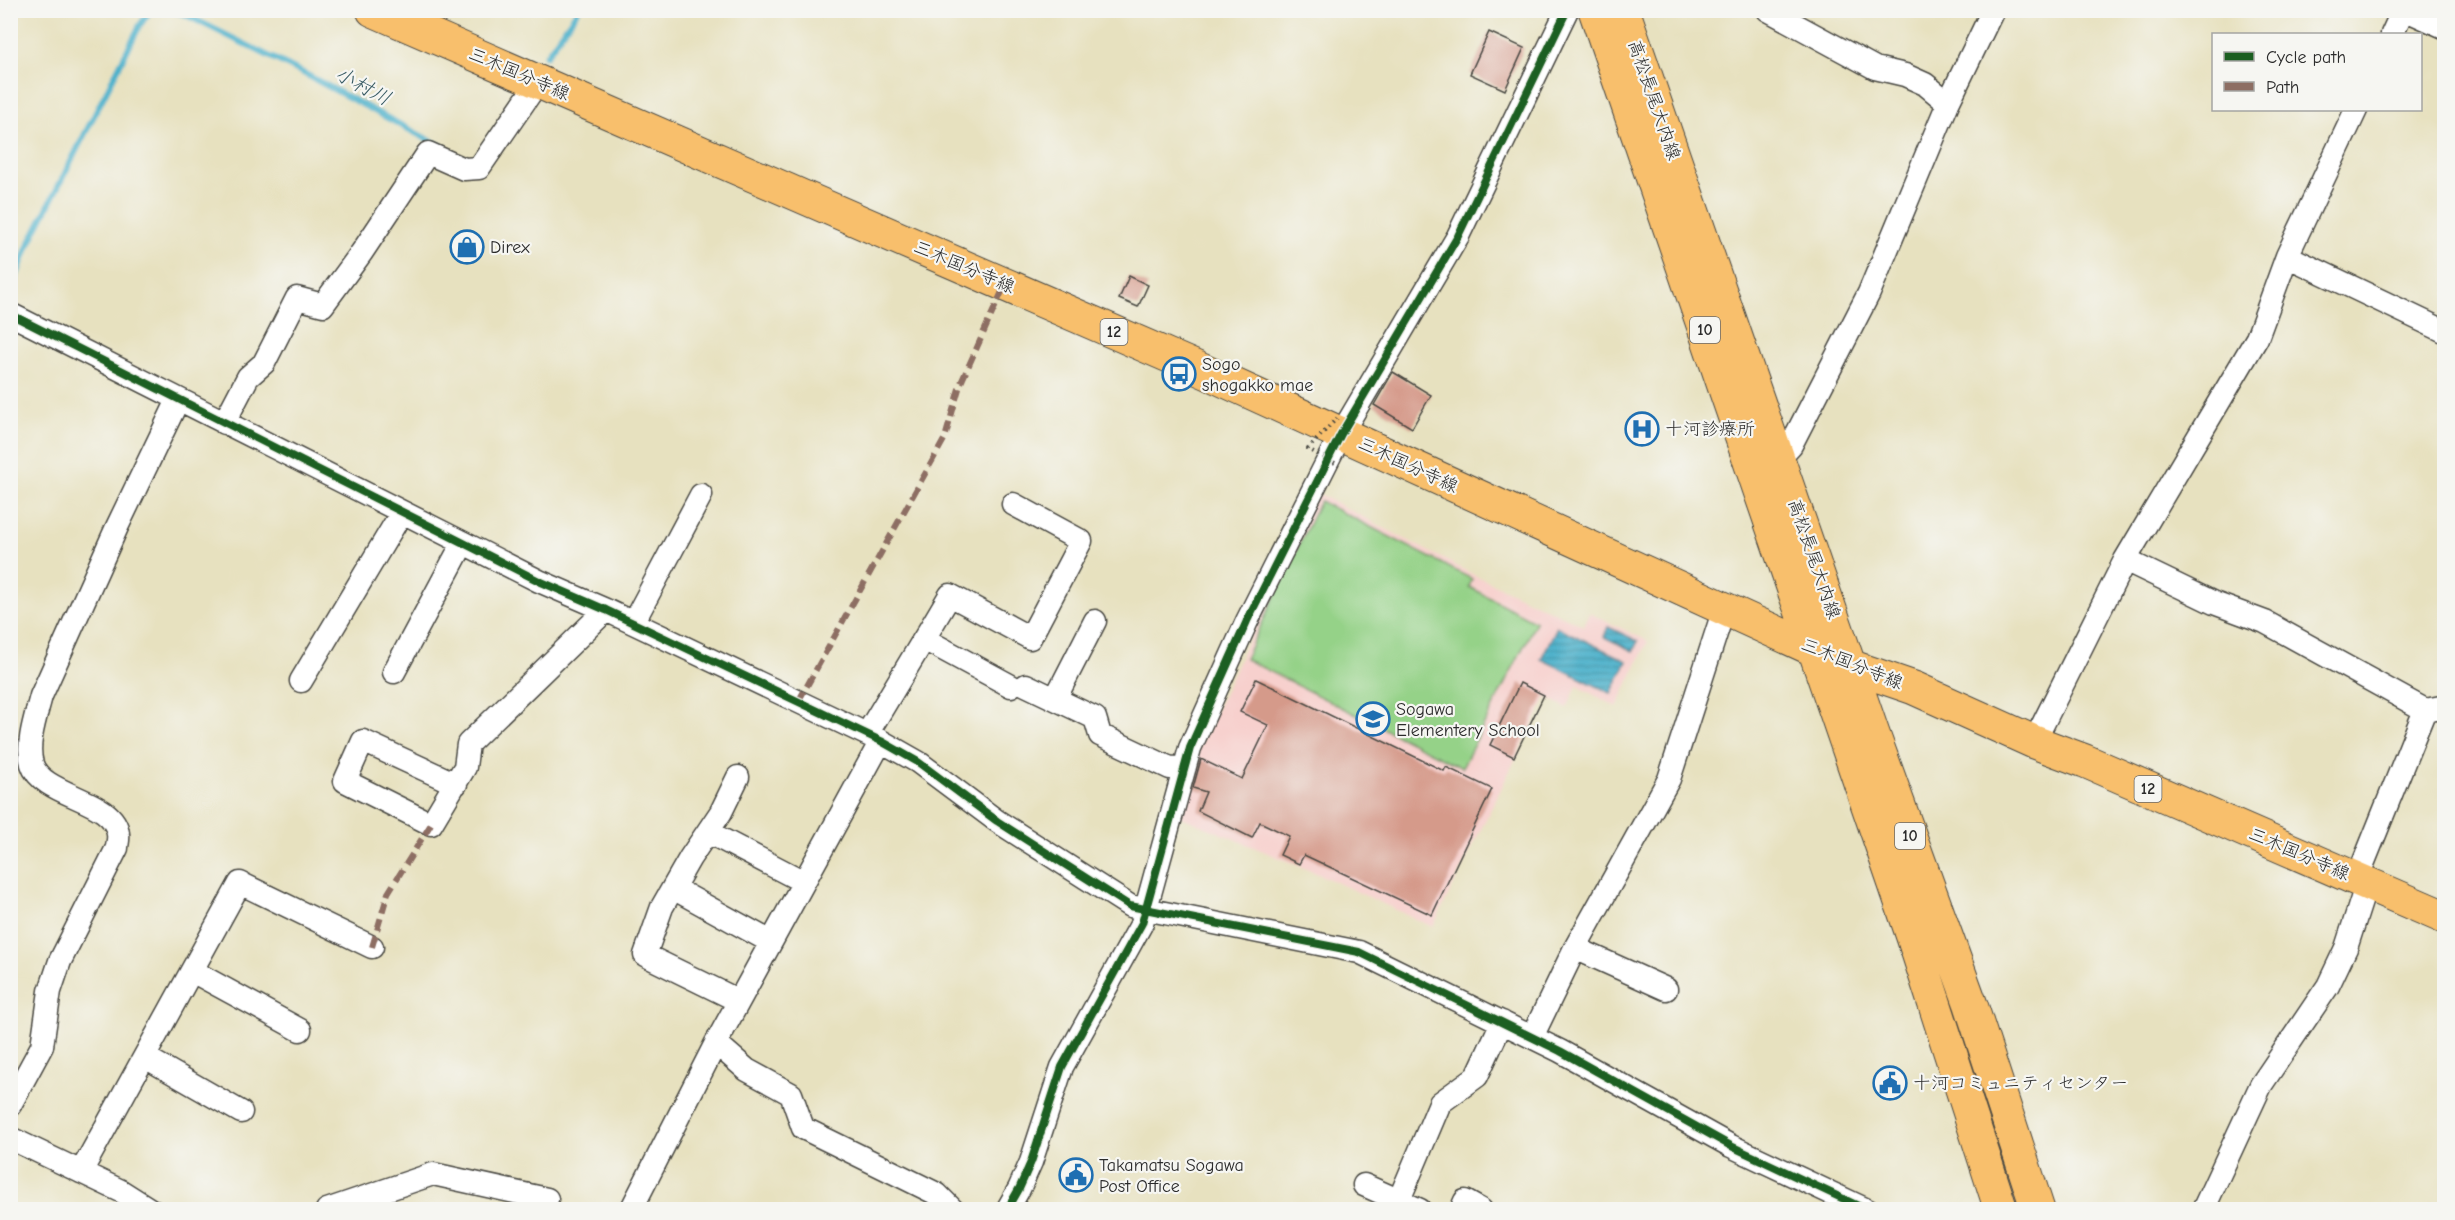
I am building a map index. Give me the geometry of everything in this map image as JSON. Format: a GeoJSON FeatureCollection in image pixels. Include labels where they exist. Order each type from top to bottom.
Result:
{"type":"FeatureCollection","features":[{"type":"Feature","properties":{"kind":"main road","name":"三木国分寺線"},"geometry":{"type":"LineString","coordinates":[[373,10],[1196,368],[1337,438],[1850,666],[1914,688],[2034,742],[2085,761],[2445,917]]}},
{"type":"Feature","properties":{"kind":"main road","name":"高松長尾大内線"},"geometry":{"type":"LineString","coordinates":[[1595,10],[1913,937],[2001,1209]]}},
{"type":"Feature","properties":{"kind":"main road","name":"高松長尾大内線"},"geometry":{"type":"LineString","coordinates":[[1623,10],[1850,666],[1971,1005],[2038,1209]]}},
{"type":"Feature","properties":{"kind":"street"},"geometry":{"type":"LineString","coordinates":[[1007,1209],[1019,1190],[1031,1162],[1062,1067],[1142,923],[1190,748],[1247,621],[1337,438],[1458,236],[1567,10]]}},
{"type":"Feature","properties":{"kind":"street"},"geometry":{"type":"LineString","coordinates":[[1767,10],[1875,68],[1905,75],[1925,84],[1948,103]]}},
{"type":"Feature","properties":{"kind":"street"},"geometry":{"type":"LineString","coordinates":[[2392,33],[2404,10],[2445,27]]}},
{"type":"Feature","properties":{"kind":"street"},"geometry":{"type":"LineString","coordinates":[[1779,458],[1791,445],[1869,293],[1984,14]]}},
{"type":"Feature","properties":{"kind":"street"},"geometry":{"type":"LineString","coordinates":[[224,423],[248,377],[264,363],[297,298],[323,305],[362,252],[428,153],[464,169],[479,168],[538,82]]}},
{"type":"Feature","properties":{"kind":"street"},"geometry":{"type":"LineString","coordinates":[[2034,742],[2125,560],[2257,338],[2287,256],[2356,111]]}},
{"type":"Feature","properties":{"kind":"street"},"geometry":{"type":"LineString","coordinates":[[2287,256],[2445,331]]}},
{"type":"Feature","properties":{"kind":"street"},"geometry":{"type":"LineString","coordinates":[[11,314],[539,581],[606,610],[874,738],[918,762],[997,821],[1130,906],[1359,952],[1532,1037],[1832,1203],[1867,1209]]}},
{"type":"Feature","properties":{"kind":"street"},"geometry":{"type":"LineString","coordinates":[[10,1105],[42,1046],[50,991],[60,961],[117,848],[119,833],[112,820],[99,809],[41,778],[32,765],[31,745],[35,720],[41,696],[117,527],[178,400]]}},
{"type":"Feature","properties":{"kind":"street"},"geometry":{"type":"LineString","coordinates":[[633,623],[701,495]]}},
{"type":"Feature","properties":{"kind":"street"},"geometry":{"type":"LineString","coordinates":[[631,1209],[716,1043],[804,882],[924,639],[950,595],[1030,638],[1081,541],[1012,504]]}},
{"type":"Feature","properties":{"kind":"street"},"geometry":{"type":"LineString","coordinates":[[301,681],[402,512]]}},
{"type":"Feature","properties":{"kind":"street"},"geometry":{"type":"LineString","coordinates":[[394,672],[463,543]]}},
{"type":"Feature","properties":{"kind":"street"},"geometry":{"type":"LineString","coordinates":[[2125,560],[2214,603],[2265,622],[2435,710],[2362,881],[2346,948],[2328,986],[2261,1085],[2203,1209]]}},
{"type":"Feature","properties":{"kind":"street"},"geometry":{"type":"LineString","coordinates":[[1532,1037],[1575,948],[1669,778],[1724,609]]}},
{"type":"Feature","properties":{"kind":"street"},"geometry":{"type":"LineString","coordinates":[[456,784],[363,741],[345,781],[431,825],[456,784],[465,767],[468,744],[606,610]]}},
{"type":"Feature","properties":{"kind":"street"},"geometry":{"type":"LineString","coordinates":[[1055,699],[1095,621]]}},
{"type":"Feature","properties":{"kind":"street"},"geometry":{"type":"LineString","coordinates":[[924,639],[1018,685],[1095,718],[1100,735],[1170,768],[1185,767]]}},
{"type":"Feature","properties":{"kind":"street"},"geometry":{"type":"LineString","coordinates":[[738,777],[721,813],[663,907],[645,955],[739,1001]]}},
{"type":"Feature","properties":{"kind":"street"},"geometry":{"type":"LineString","coordinates":[[708,832],[804,882]]}},
{"type":"Feature","properties":{"kind":"street"},"geometry":{"type":"LineString","coordinates":[[81,1172],[240,883],[372,947]]}},
{"type":"Feature","properties":{"kind":"street"},"geometry":{"type":"LineString","coordinates":[[673,888],[771,942]]}},
{"type":"Feature","properties":{"kind":"street"},"geometry":{"type":"LineString","coordinates":[[1575,948],[1666,989]]}},
{"type":"Feature","properties":{"kind":"street"},"geometry":{"type":"LineString","coordinates":[[192,971],[300,1030]]}},
{"type":"Feature","properties":{"kind":"street"},"geometry":{"type":"LineString","coordinates":[[1399,1200],[1440,1103],[1477,1076],[1502,1022]]}},
{"type":"Feature","properties":{"kind":"street"},"geometry":{"type":"LineString","coordinates":[[716,1043],[747,1070],[790,1094],[803,1128],[938,1194],[953,1209]]}},
{"type":"Feature","properties":{"kind":"street"},"geometry":{"type":"LineString","coordinates":[[145,1057],[241,1112]]}},
{"type":"Feature","properties":{"kind":"street"},"geometry":{"type":"LineString","coordinates":[[10,1138],[121,1191],[151,1209]]}},
{"type":"Feature","properties":{"kind":"street"},"geometry":{"type":"LineString","coordinates":[[327,1209],[433,1174],[547,1199]]}},
{"type":"Feature","properties":{"kind":"street"},"geometry":{"type":"LineString","coordinates":[[1364,1185],[1420,1209]]}},
{"type":"Feature","properties":{"kind":"street"},"geometry":{"type":"LineString","coordinates":[[1461,1209],[1466,1202],[1481,1209]]}},
{"type":"Feature","properties":{"kind":"path"},"geometry":{"type":"LineString","coordinates":[[1337,438],[1308,449],[1337,438]]}},
{"type":"Feature","properties":{"kind":"shaded area","name":"Sogawa Elementery School"},"geometry":{"type":"Polygon","coordinates":[[[1317,493],[1470,573],[1584,626],[1589,613],[1648,641],[1617,707],[1577,686],[1567,708],[1546,697],[1433,927],[1325,877],[1177,815],[1195,755],[1317,493]]]}},
{"type":"Feature","properties":{"kind":"green space"},"geometry":{"type":"Polygon","coordinates":[[[1320,501],[1472,579],[1469,587],[1536,622],[1462,768],[1245,659],[1320,501]]]}},
{"type":"Feature","properties":{"kind":"water"},"geometry":{"type":"Polygon","coordinates":[[[1557,627],[1627,661],[1611,693],[1541,659],[1557,627]]]}},
{"type":"Feature","properties":{"kind":"water"},"geometry":{"type":"Polygon","coordinates":[[[1608,627],[1638,641],[1633,651],[1604,637],[1608,627]]]}},
{"type":"Feature","properties":{"kind":"building"},"geometry":{"type":"Polygon","coordinates":[[[1489,32],[1524,48],[1505,90],[1470,74],[1489,32]]]}},
{"type":"Feature","properties":{"kind":"building"},"geometry":{"type":"Polygon","coordinates":[[[1129,276],[1148,285],[1138,307],[1119,299],[1129,276]]]}},
{"type":"Feature","properties":{"kind":"building"},"geometry":{"type":"Polygon","coordinates":[[[1393,372],[1431,395],[1412,428],[1374,405],[1393,372]]]}},
{"type":"Feature","properties":{"kind":"building"},"geometry":{"type":"Polygon","coordinates":[[[1256,679],[1444,771],[1446,767],[1492,789],[1432,915],[1304,855],[1299,864],[1280,855],[1289,836],[1260,822],[1252,838],[1198,811],[1206,792],[1193,788],[1201,759],[1242,779],[1268,725],[1240,712],[1256,679]]]}},
{"type":"Feature","properties":{"kind":"building"},"geometry":{"type":"Polygon","coordinates":[[[1520,683],[1544,695],[1514,757],[1490,745],[1520,683]]]}},
{"type":"Feature","properties":{"kind":"waterway","name":"小村川"},"geometry":{"type":"LineString","coordinates":[[10,293],[27,248],[140,25],[150,11],[154,10]]}},
{"type":"Feature","properties":{"kind":"waterway","name":"小村川"},"geometry":{"type":"LineString","coordinates":[[170,10],[186,15],[305,74],[440,146]]}},
{"type":"Feature","properties":{"kind":"waterway","name":"小村川"},"geometry":{"type":"LineString","coordinates":[[546,56],[578,10]]}},
{"type":"Feature","properties":{"kind":"marked path"},"geometry":{"type":"LineString","coordinates":[[798,702],[945,438],[960,385],[1005,285]]}},
{"type":"Feature","properties":{"kind":"marked path"},"geometry":{"type":"LineString","coordinates":[[372,947],[388,893],[431,824]]}},
{"type":"Feature","properties":{"kind":"cycle path"},"geometry":{"type":"LineString","coordinates":[[1007,1210],[1031,1162],[1062,1067],[1142,923],[1190,748],[1247,621],[1341,434],[1458,236],[1567,10]]}},
{"type":"Feature","properties":{"kind":"cycle path"},"geometry":{"type":"LineString","coordinates":[[10,314],[539,581],[606,610],[881,741],[918,762],[997,821],[1130,906],[1359,952],[1560,1051],[1731,1146],[1867,1210]]}},
{"type":"Feature","properties":{"kind":"place","name":"Direx"},"geometry":{"type":"Point","coordinates":[467,247]}},
{"type":"Feature","properties":{"kind":"place","name":"Sogo shogakko mae"},"geometry":{"type":"Point","coordinates":[1179,374]}},
{"type":"Feature","properties":{"kind":"place","name":"十河診療所"},"geometry":{"type":"Point","coordinates":[1642,429]}},
{"type":"Feature","properties":{"kind":"place","name":"Sogawa Elementery School"},"geometry":{"type":"Point","coordinates":[1373,719]}},
{"type":"Feature","properties":{"kind":"place","name":"十河コミュニティセンター"},"geometry":{"type":"Point","coordinates":[1890,1083]}},
{"type":"Feature","properties":{"kind":"place","name":"Takamatsu Sogawa Post Office"},"geometry":{"type":"Point","coordinates":[1076,1175]}}]}
